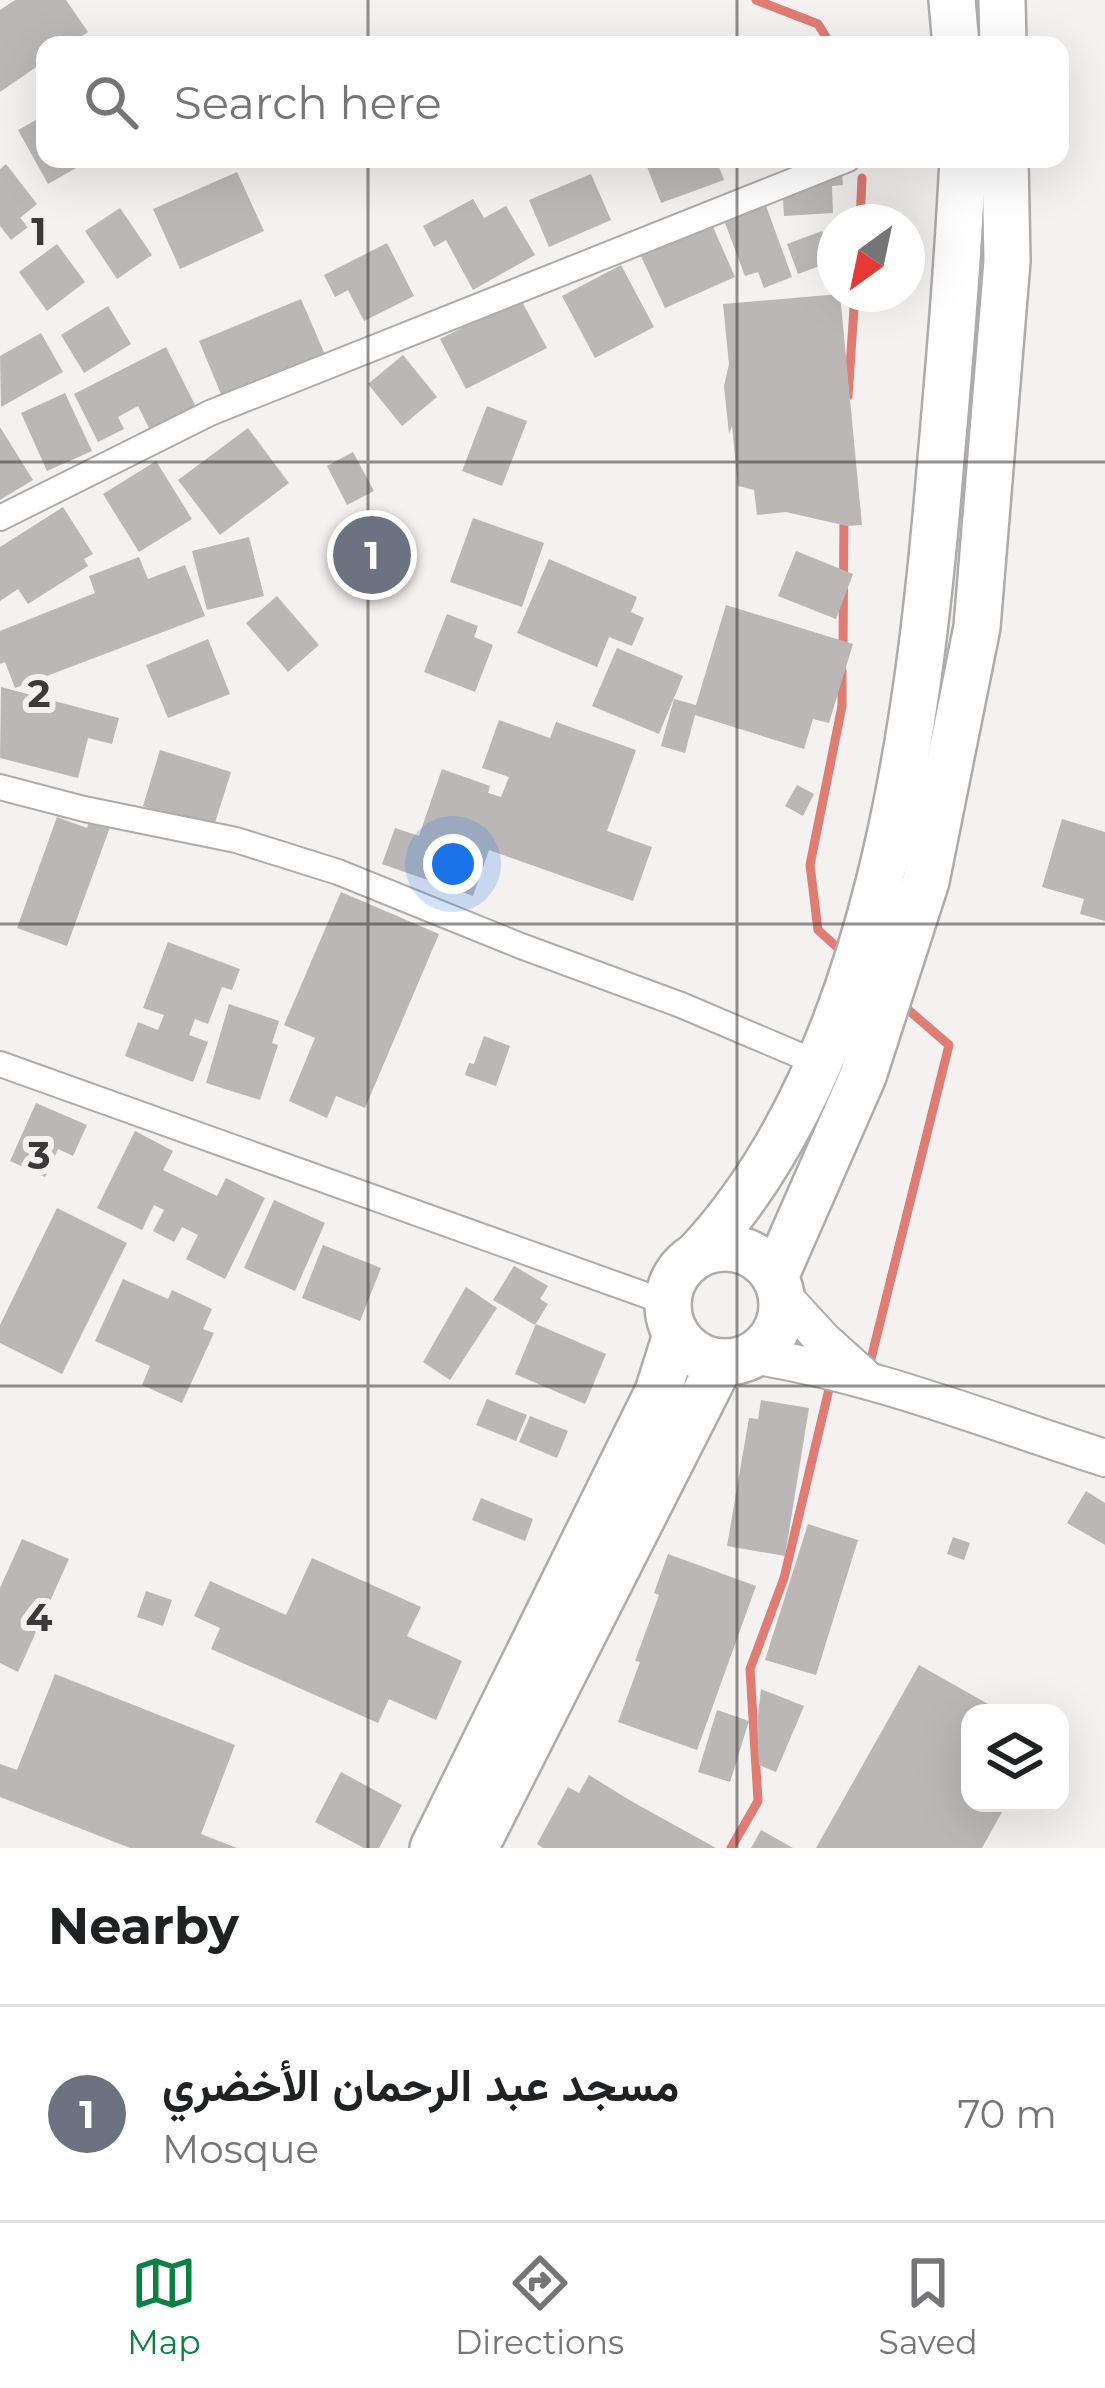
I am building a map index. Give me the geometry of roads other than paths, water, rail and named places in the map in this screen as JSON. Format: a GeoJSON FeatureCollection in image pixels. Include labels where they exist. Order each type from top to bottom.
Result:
{"type":"FeatureCollection","features":[{"type":"Feature","properties":{"kind":"highway"},"geometry":{"type":"LineString","coordinates":[[952,0],[955,36]]}},
{"type":"Feature","properties":{"kind":"highway"},"geometry":{"type":"LineString","coordinates":[[1002,0],[1003,36]]}},
{"type":"Feature","properties":{"kind":"highway"},"geometry":{"type":"LineString","coordinates":[[433,1848],[658,1392],[672,1319],[672,1284],[682,1267],[735,1214],[820,1064],[886,861],[928,612],[962,168]]}},
{"type":"Feature","properties":{"kind":"highway"},"geometry":{"type":"LineString","coordinates":[[475,1848],[736,1359],[777,1330],[778,1286],[863,1076],[931,858],[977,627],[1007,261],[1005,168]]}},
{"type":"Feature","properties":{"kind":"highway"},"geometry":{"type":"LineString","coordinates":[[697,1255],[718,1248],[740,1250],[760,1260],[778,1286]]}},
{"type":"Feature","properties":{"kind":"highway"},"geometry":{"type":"LineString","coordinates":[[672,1319],[704,1358],[736,1359]]}},
{"type":"Feature","properties":{"kind":"street"},"geometry":{"type":"LineString","coordinates":[[0,518],[210,413],[825,168]]}},
{"type":"Feature","properties":{"kind":"street"},"geometry":{"type":"LineString","coordinates":[[0,787],[236,840],[338,872],[820,1064]]}},
{"type":"Feature","properties":{"kind":"street"},"geometry":{"type":"LineString","coordinates":[[0,1064],[672,1319]]}},
{"type":"Feature","properties":{"kind":"street"},"geometry":{"type":"LineString","coordinates":[[778,1286],[823,1340],[869,1382]]}},
{"type":"Feature","properties":{"kind":"street"},"geometry":{"type":"LineString","coordinates":[[736,1359],[811,1365],[1105,1458]]}},
{"type":"Feature","properties":{"kind":"waterway"},"geometry":{"type":"LineString","coordinates":[[756,0],[818,24],[825,36]]}},
{"type":"Feature","properties":{"kind":"waterway"},"geometry":{"type":"LineString","coordinates":[[861,204],[862,178]]}},
{"type":"Feature","properties":{"kind":"waterway"},"geometry":{"type":"LineString","coordinates":[[848,396],[854,312]]}},
{"type":"Feature","properties":{"kind":"waterway"},"geometry":{"type":"LineString","coordinates":[[843,648],[844,515]]}},
{"type":"Feature","properties":{"kind":"waterway"},"geometry":{"type":"LineString","coordinates":[[839,949],[818,930],[810,865],[842,706],[842,671]]}},
{"type":"Feature","properties":{"kind":"waterway"},"geometry":{"type":"LineString","coordinates":[[870,1363],[949,1045],[905,1007]]}},
{"type":"Feature","properties":{"kind":"waterway"},"geometry":{"type":"LineString","coordinates":[[731,1848],[758,1801],[750,1669],[784,1578],[829,1389]]}},
{"type":"Feature","properties":{"kind":"place","name":"مسجد عبد الرحمان الأخضري"},"geometry":{"type":"Point","coordinates":[372,555]}}]}
